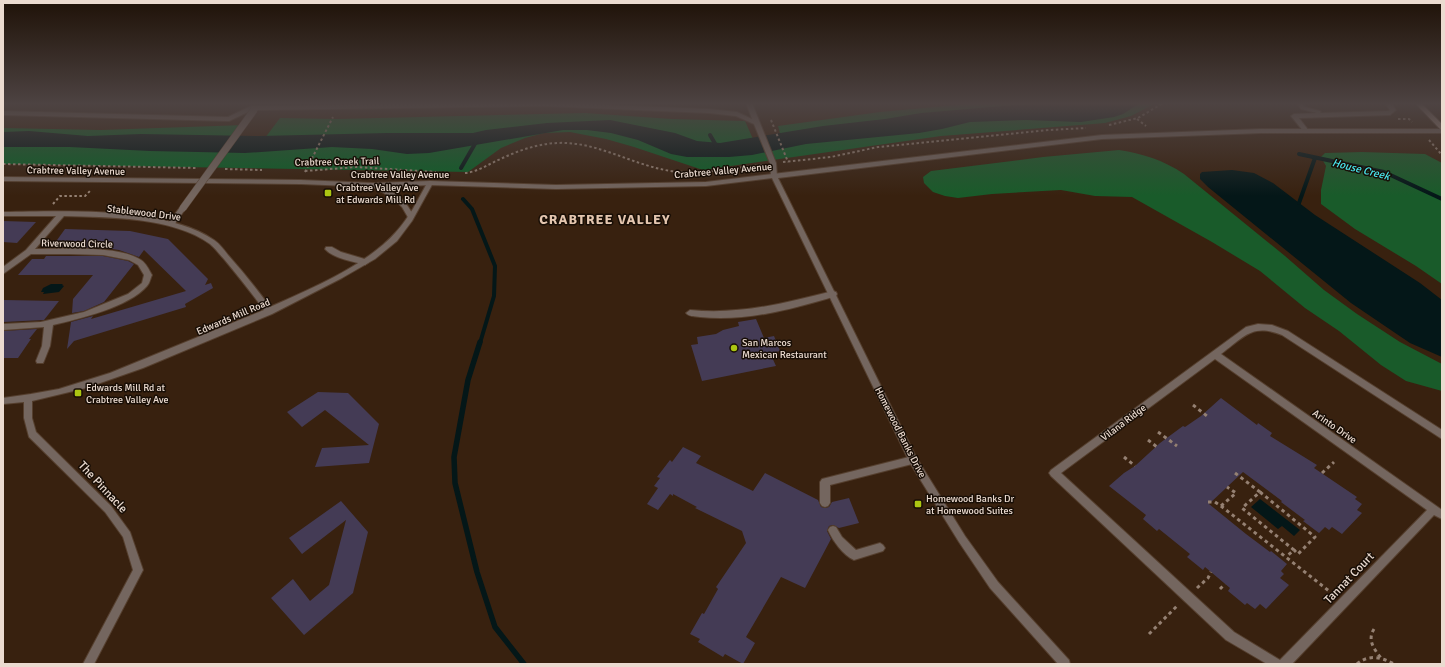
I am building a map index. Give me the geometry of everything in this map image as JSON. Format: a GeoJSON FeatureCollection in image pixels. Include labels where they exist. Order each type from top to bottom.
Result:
{"type":"FeatureCollection","features":[{"type":"Feature","properties":{"kind":"street"},"geometry":{"type":"LineString","coordinates":[[172,223],[237,134]]}},
{"type":"Feature","properties":{"kind":"street","name":"Homewood Banks Drive"},"geometry":{"type":"LineString","coordinates":[[761,134],[773,164],[774,176],[913,460],[962,539],[994,585],[1065,664]]}},
{"type":"Feature","properties":{"kind":"street","name":"Crabtree Valley Avenue"},"geometry":{"type":"LineString","coordinates":[[3,179],[301,182],[373,185],[430,183],[556,187],[706,184],[1102,137],[1200,134]]}},
{"type":"Feature","properties":{"kind":"street","name":"Edwards Mill Road"},"geometry":{"type":"LineString","coordinates":[[3,401],[28,399],[70,389],[115,375],[269,312],[302,296],[365,262],[395,238],[411,217],[430,183]]}},
{"type":"Feature","properties":{"kind":"street"},"geometry":{"type":"LineString","coordinates":[[373,185],[400,199],[404,203],[411,217]]}},
{"type":"Feature","properties":{"kind":"street","name":"Stablewood Drive"},"geometry":{"type":"LineString","coordinates":[[3,214],[62,214],[124,217],[172,223],[185,227],[212,241],[246,279],[269,312]]}},
{"type":"Feature","properties":{"kind":"street","name":"Riverwood Circle"},"geometry":{"type":"LineString","coordinates":[[3,271],[28,252],[62,214]]}},
{"type":"Feature","properties":{"kind":"street"},"geometry":{"type":"LineString","coordinates":[[329,249],[338,254],[365,262]]}},
{"type":"Feature","properties":{"kind":"street","name":"Riverwood Circle"},"geometry":{"type":"LineString","coordinates":[[3,327],[41,325],[86,314],[132,296],[145,284],[148,275],[139,261],[120,254],[28,252]]}},
{"type":"Feature","properties":{"kind":"street"},"geometry":{"type":"LineString","coordinates":[[690,313],[709,316],[733,316],[833,294]]}},
{"type":"Feature","properties":{"kind":"street"},"geometry":{"type":"LineString","coordinates":[[40,361],[46,346],[50,323]]}},
{"type":"Feature","properties":{"kind":"street","name":"Vilana Ridge"},"geometry":{"type":"LineString","coordinates":[[1277,664],[1230,636],[1054,473],[1249,329],[1259,327],[1275,329],[1299,342],[1442,435]]}},
{"type":"Feature","properties":{"kind":"street","name":"Arinto Drive"},"geometry":{"type":"LineString","coordinates":[[1214,354],[1438,512]]}},
{"type":"Feature","properties":{"kind":"street","name":"The Pinnacle"},"geometry":{"type":"LineString","coordinates":[[28,399],[28,418],[32,434],[108,509],[127,535],[138,570],[88,664]]}},
{"type":"Feature","properties":{"kind":"street"},"geometry":{"type":"LineString","coordinates":[[825,503],[825,482],[913,460]]}},
{"type":"Feature","properties":{"kind":"street","name":"Tannat Court"},"geometry":{"type":"LineString","coordinates":[[1284,664],[1438,512]]}},
{"type":"Feature","properties":{"kind":"street"},"geometry":{"type":"LineString","coordinates":[[833,530],[839,540],[854,554],[880,548]]}},
{"type":"Feature","properties":{"kind":"path"},"geometry":{"type":"LineString","coordinates":[[305,172],[324,134]]}},
{"type":"Feature","properties":{"kind":"path"},"geometry":{"type":"LineString","coordinates":[[777,134],[788,162],[831,157],[878,147],[1007,134]]}},
{"type":"Feature","properties":{"kind":"path"},"geometry":{"type":"LineString","coordinates":[[1429,138],[1432,145],[1442,154]]}},
{"type":"Feature","properties":{"kind":"path"},"geometry":{"type":"LineString","coordinates":[[461,173],[469,173],[515,152],[542,145],[565,142],[590,147],[653,167],[680,172],[710,172],[758,165]]}},
{"type":"Feature","properties":{"kind":"path"},"geometry":{"type":"LineString","coordinates":[[3,164],[198,168]]}},
{"type":"Feature","properties":{"kind":"path","name":"Crabtree Creek Trail"},"geometry":{"type":"LineString","coordinates":[[299,171],[305,172],[356,167],[438,172]]}},
{"type":"Feature","properties":{"kind":"path"},"geometry":{"type":"LineString","coordinates":[[220,169],[265,170]]}},
{"type":"Feature","properties":{"kind":"path"},"geometry":{"type":"LineString","coordinates":[[49,209],[60,196],[86,196],[92,189]]}},
{"type":"Feature","properties":{"kind":"path"},"geometry":{"type":"LineString","coordinates":[[1193,405],[1207,416]]}},
{"type":"Feature","properties":{"kind":"path"},"geometry":{"type":"LineString","coordinates":[[1158,432],[1177,446]]}},
{"type":"Feature","properties":{"kind":"path"},"geometry":{"type":"LineString","coordinates":[[1148,440],[1157,447]]}},
{"type":"Feature","properties":{"kind":"path"},"geometry":{"type":"LineString","coordinates":[[1124,457],[1135,466]]}},
{"type":"Feature","properties":{"kind":"path"},"geometry":{"type":"LineString","coordinates":[[1322,473],[1334,462]]}},
{"type":"Feature","properties":{"kind":"path"},"geometry":{"type":"LineString","coordinates":[[1235,473],[1260,492],[1315,537],[1298,554],[1242,508],[1260,492]]}},
{"type":"Feature","properties":{"kind":"path"},"geometry":{"type":"LineString","coordinates":[[1221,506],[1236,493],[1227,487]]}},
{"type":"Feature","properties":{"kind":"path"},"geometry":{"type":"LineString","coordinates":[[1208,502],[1215,502],[1221,506],[1329,591]]}},
{"type":"Feature","properties":{"kind":"path"},"geometry":{"type":"LineString","coordinates":[[1286,557],[1294,550]]}},
{"type":"Feature","properties":{"kind":"path"},"geometry":{"type":"LineString","coordinates":[[1195,589],[1208,578],[1211,572]]}},
{"type":"Feature","properties":{"kind":"path"},"geometry":{"type":"LineString","coordinates":[[1220,590],[1225,584]]}},
{"type":"Feature","properties":{"kind":"path"},"geometry":{"type":"LineString","coordinates":[[1149,634],[1178,605]]}},
{"type":"Feature","properties":{"kind":"path"},"geometry":{"type":"LineString","coordinates":[[1374,629],[1370,639],[1376,653],[1381,658]]}},
{"type":"Feature","properties":{"kind":"path"},"geometry":{"type":"LineString","coordinates":[[1357,664],[1361,660],[1369,657],[1381,658],[1394,664]]}},
{"type":"Feature","properties":{"kind":"green space"},"geometry":{"type":"Polygon","coordinates":[[[3,134],[237,134],[234,139],[265,138],[268,134],[540,134],[525,138],[501,148],[468,172],[3,164],[3,134]]]}},
{"type":"Feature","properties":{"kind":"green space"},"geometry":{"type":"Polygon","coordinates":[[[581,134],[751,134],[753,139],[781,137],[780,134],[965,134],[941,136],[703,170],[634,147],[581,134]]]}},
{"type":"Feature","properties":{"kind":"green space"},"geometry":{"type":"Polygon","coordinates":[[[1119,150],[1137,153],[1153,158],[1184,174],[1285,256],[1324,290],[1400,342],[1442,364],[1442,391],[1406,381],[1381,365],[1339,331],[1305,308],[1260,271],[1132,197],[1095,196],[1061,190],[992,194],[958,198],[933,192],[924,183],[923,177],[931,171],[1043,157],[1119,150]]]}},
{"type":"Feature","properties":{"kind":"green space"},"geometry":{"type":"Polygon","coordinates":[[[1362,152],[1425,154],[1442,163],[1442,284],[1416,266],[1355,229],[1321,204],[1321,190],[1326,166],[1321,157],[1325,153],[1362,152]]]}},
{"type":"Feature","properties":{"kind":"shaded area"},"geometry":{"type":"Polygon","coordinates":[[[3,134],[66,134],[88,136],[148,134],[259,136],[339,134],[539,134],[429,153],[407,154],[372,149],[332,147],[245,153],[150,151],[70,147],[3,147],[3,134]]]}},
{"type":"Feature","properties":{"kind":"shaded area"},"geometry":{"type":"Polygon","coordinates":[[[615,134],[678,134],[697,141],[720,143],[774,134],[907,134],[806,144],[752,155],[729,157],[687,157],[671,154],[638,140],[615,134]]]}},
{"type":"Feature","properties":{"kind":"shaded area"},"geometry":{"type":"Polygon","coordinates":[[[1232,170],[1254,173],[1273,183],[1315,215],[1420,283],[1442,300],[1442,357],[1410,343],[1351,303],[1200,179],[1200,174],[1202,172],[1232,170]]]}},
{"type":"Feature","properties":{"kind":"shaded area"},"geometry":{"type":"Polygon","coordinates":[[[51,284],[63,284],[62,285],[64,286],[59,292],[43,294],[44,292],[41,292],[43,288],[51,284]]]}},
{"type":"Feature","properties":{"kind":"shaded area"},"geometry":{"type":"Polygon","coordinates":[[[1260,499],[1300,530],[1294,536],[1282,526],[1278,529],[1251,507],[1260,499]]]}},
{"type":"Feature","properties":{"kind":"building"},"geometry":{"type":"Polygon","coordinates":[[[3,221],[36,222],[17,243],[3,242],[3,221]]]}},
{"type":"Feature","properties":{"kind":"building"},"geometry":{"type":"Polygon","coordinates":[[[65,229],[130,231],[168,239],[208,279],[205,285],[211,283],[213,288],[185,304],[186,307],[74,341],[67,349],[71,322],[93,316],[91,319],[186,291],[144,250],[139,257],[119,250],[105,248],[52,247],[65,229]]]}},
{"type":"Feature","properties":{"kind":"building"},"geometry":{"type":"Polygon","coordinates":[[[46,256],[103,256],[128,261],[134,264],[104,302],[84,311],[72,313],[73,299],[93,275],[18,275],[32,259],[44,259],[46,256]]]}},
{"type":"Feature","properties":{"kind":"building"},"geometry":{"type":"Polygon","coordinates":[[[3,300],[59,301],[44,320],[3,322],[3,300]]]}},
{"type":"Feature","properties":{"kind":"building"},"geometry":{"type":"Polygon","coordinates":[[[756,319],[764,338],[774,336],[780,351],[770,353],[776,366],[702,381],[691,345],[698,344],[697,337],[716,334],[723,330],[739,326],[738,322],[756,319]]]}},
{"type":"Feature","properties":{"kind":"building"},"geometry":{"type":"Polygon","coordinates":[[[37,329],[29,339],[31,339],[18,358],[3,358],[3,331],[37,329]]]}},
{"type":"Feature","properties":{"kind":"building"},"geometry":{"type":"Polygon","coordinates":[[[318,392],[348,393],[379,424],[369,463],[315,467],[322,448],[369,445],[325,410],[302,427],[287,412],[318,392]]]}},
{"type":"Feature","properties":{"kind":"building"},"geometry":{"type":"Polygon","coordinates":[[[1221,398],[1257,425],[1258,423],[1272,433],[1270,436],[1317,465],[1314,468],[1357,497],[1355,499],[1362,504],[1357,510],[1362,513],[1342,534],[1332,527],[1329,530],[1325,527],[1319,533],[1303,521],[1305,520],[1281,502],[1282,501],[1243,472],[1209,504],[1246,534],[1287,564],[1281,571],[1284,574],[1280,578],[1289,585],[1266,609],[1260,604],[1255,609],[1247,603],[1245,605],[1228,591],[1230,588],[1205,567],[1203,570],[1187,557],[1190,554],[1159,529],[1157,531],[1143,519],[1146,515],[1109,486],[1135,466],[1160,443],[1183,426],[1185,427],[1201,416],[1221,398]]]}},
{"type":"Feature","properties":{"kind":"building"},"geometry":{"type":"Polygon","coordinates":[[[683,447],[701,456],[696,463],[753,491],[765,473],[818,500],[821,507],[829,507],[832,502],[849,498],[859,523],[839,528],[833,525],[829,526],[827,531],[831,539],[805,588],[781,577],[746,637],[755,643],[743,664],[725,654],[723,657],[698,642],[700,639],[690,634],[702,613],[704,614],[718,589],[716,587],[746,543],[742,531],[695,508],[697,507],[673,494],[673,496],[670,494],[658,510],[647,504],[658,488],[654,486],[660,478],[657,477],[670,460],[672,462],[683,447]]]}},
{"type":"Feature","properties":{"kind":"building"},"geometry":{"type":"Polygon","coordinates":[[[341,501],[368,532],[353,593],[304,635],[271,598],[293,579],[310,601],[329,585],[346,520],[302,554],[289,538],[341,501]]]}},
{"type":"Feature","properties":{"kind":"waterway"},"geometry":{"type":"LineString","coordinates":[[710,135],[717,147]]}},
{"type":"Feature","properties":{"kind":"waterway"},"geometry":{"type":"LineString","coordinates":[[461,168],[476,142]]}},
{"type":"Feature","properties":{"kind":"waterway","name":"House Creek"},"geometry":{"type":"LineString","coordinates":[[1299,154],[1384,172],[1442,199]]}},
{"type":"Feature","properties":{"kind":"waterway"},"geometry":{"type":"LineString","coordinates":[[1299,203],[1315,158]]}},
{"type":"Feature","properties":{"kind":"waterway"},"geometry":{"type":"LineString","coordinates":[[463,199],[472,209],[495,266],[494,296],[480,343]]}},
{"type":"Feature","properties":{"kind":"waterway"},"geometry":{"type":"LineString","coordinates":[[480,342],[468,380],[454,457],[455,483],[477,572],[495,627],[524,664]]}},
{"type":"Feature","properties":{"kind":"place","name":"Crabtree Valley Ave at Edwards Mill Rd"},"geometry":{"type":"Point","coordinates":[328,193]}},
{"type":"Feature","properties":{"kind":"place","name":"San Marcos Mexican Restaurant"},"geometry":{"type":"Point","coordinates":[734,348]}},
{"type":"Feature","properties":{"kind":"place","name":"Edwards Mill Rd at Crabtree Valley Ave"},"geometry":{"type":"Point","coordinates":[78,393]}},
{"type":"Feature","properties":{"kind":"place","name":"Homewood Banks Dr at Homewood Suites"},"geometry":{"type":"Point","coordinates":[918,504]}},
{"type":"Feature","properties":{"kind":"district","name":"CRABTREE VALLEY"},"geometry":{"type":"Point","coordinates":[605,219]}}]}
